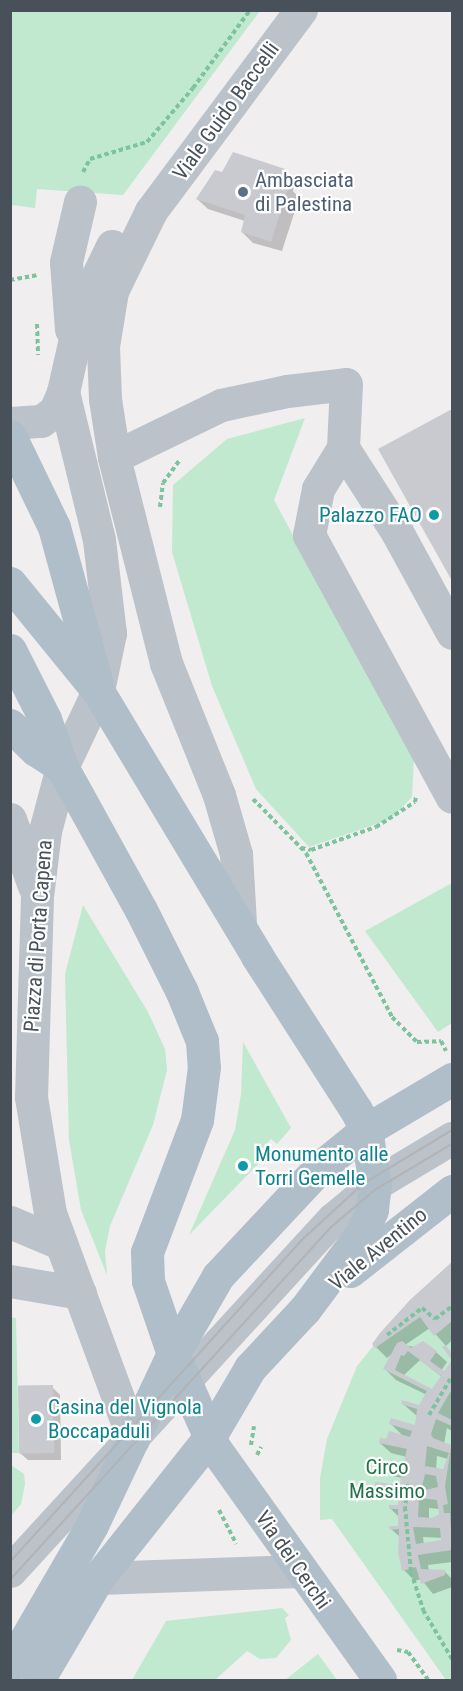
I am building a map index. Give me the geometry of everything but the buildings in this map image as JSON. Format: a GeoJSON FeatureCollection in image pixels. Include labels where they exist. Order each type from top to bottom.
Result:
{"type":"FeatureCollection","features":[{"type":"Feature","properties":{"kind":"main road"},"geometry":{"type":"LineString","coordinates":[[10,436],[54,527],[98,691]]}},
{"type":"Feature","properties":{"kind":"main road"},"geometry":{"type":"LineString","coordinates":[[10,583],[98,691],[366,1130],[375,1184],[372,1210],[361,1234],[305,1309],[250,1368],[209,1438],[84,1571],[10,1666]]}},
{"type":"Feature","properties":{"kind":"main road"},"geometry":{"type":"LineString","coordinates":[[10,650],[45,719],[62,767],[146,921],[194,1016],[202,1041],[204,1067],[197,1119],[147,1252],[148,1281],[179,1367],[209,1438]]}},
{"type":"Feature","properties":{"kind":"main road"},"geometry":{"type":"LineString","coordinates":[[10,725],[36,750],[62,767]]}},
{"type":"Feature","properties":{"kind":"main road"},"geometry":{"type":"LineString","coordinates":[[38,1680],[84,1571],[133,1439],[179,1367],[218,1276],[245,1244],[319,1167],[366,1130],[453,1079]]}},
{"type":"Feature","properties":{"kind":"main road","name":"Viale Aventino"},"geometry":{"type":"LineString","coordinates":[[305,1309],[404,1225],[453,1191]]}},
{"type":"Feature","properties":{"kind":"main road","name":"Via dei Cerchi"},"geometry":{"type":"LineString","coordinates":[[209,1438],[380,1680]]}},
{"type":"Feature","properties":{"kind":"street","name":"Viale Guido Baccelli"},"geometry":{"type":"LineString","coordinates":[[152,211],[301,10]]}},
{"type":"Feature","properties":{"kind":"street"},"geometry":{"type":"LineString","coordinates":[[73,340],[66,294],[66,262],[80,202]]}},
{"type":"Feature","properties":{"kind":"street"},"geometry":{"type":"LineString","coordinates":[[10,423],[41,421],[55,411],[63,392],[73,340],[85,298],[108,252],[118,238],[152,211]]}},
{"type":"Feature","properties":{"kind":"street"},"geometry":{"type":"LineString","coordinates":[[152,211],[118,276],[106,324],[102,365],[114,456],[166,663],[219,795],[236,854],[240,923]]}},
{"type":"Feature","properties":{"kind":"street"},"geometry":{"type":"LineString","coordinates":[[114,456],[221,405],[287,391],[346,384],[344,448],[318,489],[309,535],[453,797]]}},
{"type":"Feature","properties":{"kind":"street"},"geometry":{"type":"LineString","coordinates":[[62,767],[98,691],[109,644],[108,602],[96,524],[63,392]]}},
{"type":"Feature","properties":{"kind":"street"},"geometry":{"type":"LineString","coordinates":[[344,448],[397,532],[453,633]]}},
{"type":"Feature","properties":{"kind":"street","name":"Piazza di Porta Capena"},"geometry":{"type":"LineString","coordinates":[[62,767],[45,831],[37,896],[31,1097],[42,1180],[60,1243],[133,1439]]}},
{"type":"Feature","properties":{"kind":"street"},"geometry":{"type":"LineString","coordinates":[[10,819],[37,896]]}},
{"type":"Feature","properties":{"kind":"street"},"geometry":{"type":"LineString","coordinates":[[179,1367],[375,1184],[453,1138]]}},
{"type":"Feature","properties":{"kind":"street"},"geometry":{"type":"LineString","coordinates":[[10,1222],[60,1243]]}},
{"type":"Feature","properties":{"kind":"street"},"geometry":{"type":"LineString","coordinates":[[10,1281],[80,1293]]}},
{"type":"Feature","properties":{"kind":"street"},"geometry":{"type":"LineString","coordinates":[[10,1571],[133,1439]]}},
{"type":"Feature","properties":{"kind":"street"},"geometry":{"type":"LineString","coordinates":[[84,1571],[301,1571]]}},
{"type":"Feature","properties":{"kind":"path"},"geometry":{"type":"LineString","coordinates":[[80,202],[81,179],[90,159],[147,142],[171,116],[250,10]]}},
{"type":"Feature","properties":{"kind":"path"},"geometry":{"type":"LineString","coordinates":[[10,279],[37,275],[37,286]]}},
{"type":"Feature","properties":{"kind":"path"},"geometry":{"type":"LineString","coordinates":[[37,320],[38,366]]}},
{"type":"Feature","properties":{"kind":"path"},"geometry":{"type":"LineString","coordinates":[[159,516],[163,483],[182,458]]}},
{"type":"Feature","properties":{"kind":"path"},"geometry":{"type":"LineString","coordinates":[[301,848],[310,850],[376,827],[415,802],[416,787]]}},
{"type":"Feature","properties":{"kind":"path"},"geometry":{"type":"LineString","coordinates":[[249,791],[255,801],[301,848],[392,1017],[417,1042],[441,1041]]}},
{"type":"Feature","properties":{"kind":"path"},"geometry":{"type":"LineString","coordinates":[[387,1335],[422,1308],[435,1319],[453,1306]]}},
{"type":"Feature","properties":{"kind":"path"},"geometry":{"type":"LineString","coordinates":[[429,1415],[453,1376]]}},
{"type":"Feature","properties":{"kind":"path"},"geometry":{"type":"LineString","coordinates":[[257,1420],[251,1443],[261,1464]]}},
{"type":"Feature","properties":{"kind":"path"},"geometry":{"type":"LineString","coordinates":[[408,1484],[405,1507],[411,1572],[423,1610],[453,1659]]}},
{"type":"Feature","properties":{"kind":"path"},"geometry":{"type":"LineString","coordinates":[[216,1504],[238,1554]]}},
{"type":"Feature","properties":{"kind":"path"},"geometry":{"type":"LineString","coordinates":[[392,1649],[408,1652],[428,1680]]}},
{"type":"Feature","properties":{"kind":"green space"},"geometry":{"type":"Polygon","coordinates":[[[10,11],[260,11],[123,195],[37,189],[35,208],[11,205],[10,11]]]}},
{"type":"Feature","properties":{"kind":"green space"},"geometry":{"type":"Polygon","coordinates":[[[305,418],[274,500],[414,760],[412,797],[391,819],[309,847],[256,789],[212,686],[172,552],[173,485],[227,439],[305,418]]]}},
{"type":"Feature","properties":{"kind":"green space"},"geometry":{"type":"Polygon","coordinates":[[[452,883],[452,1023],[438,1032],[365,931],[452,883]]]}},
{"type":"Feature","properties":{"kind":"green space"},"geometry":{"type":"Polygon","coordinates":[[[83,905],[148,1012],[165,1049],[167,1070],[153,1125],[110,1226],[105,1251],[107,1275],[81,1210],[69,1140],[65,974],[83,905]]]}},
{"type":"Feature","properties":{"kind":"green space"},"geometry":{"type":"Polygon","coordinates":[[[243,1042],[291,1128],[277,1144],[271,1139],[261,1150],[266,1156],[189,1235],[235,1130],[241,1094],[243,1042]]]}},
{"type":"Feature","properties":{"kind":"green space","name":"Circo Massimo"},"geometry":{"type":"Polygon","coordinates":[[[452,1262],[452,1680],[446,1680],[332,1519],[320,1520],[320,1478],[327,1439],[357,1366],[410,1300],[452,1262]]]}},
{"type":"Feature","properties":{"kind":"green space"},"geometry":{"type":"Polygon","coordinates":[[[11,1317],[16,1318],[19,1453],[11,1453],[11,1317]]]}},
{"type":"Feature","properties":{"kind":"green space"},"geometry":{"type":"Polygon","coordinates":[[[11,1465],[24,1474],[25,1484],[21,1504],[11,1516],[11,1465]]]}},
{"type":"Feature","properties":{"kind":"green space"},"geometry":{"type":"Polygon","coordinates":[[[282,1608],[289,1615],[285,1618],[291,1640],[276,1658],[260,1659],[247,1651],[215,1680],[132,1680],[166,1621],[282,1608]]]}},
{"type":"Feature","properties":{"kind":"green space"},"geometry":{"type":"Polygon","coordinates":[[[318,1654],[337,1680],[285,1680],[318,1654]]]}},
{"type":"Feature","properties":{"kind":"tram line"},"geometry":{"type":"LineString","coordinates":[[10,1562],[304,1238],[363,1184],[452,1130]]}},
{"type":"Feature","properties":{"kind":"tram line"},"geometry":{"type":"LineString","coordinates":[[10,1580],[330,1228],[375,1190],[452,1144]]}},
{"type":"Feature","properties":{"kind":"place","name":"Ambasciata di Palestina"},"geometry":{"type":"Point","coordinates":[243,192]}},
{"type":"Feature","properties":{"kind":"place","name":"Palazzo FAO"},"geometry":{"type":"Point","coordinates":[434,515]}},
{"type":"Feature","properties":{"kind":"place","name":"Monumento alle Torri Gemelle"},"geometry":{"type":"Point","coordinates":[243,1166]}},
{"type":"Feature","properties":{"kind":"place","name":"Casina del Vignola Boccapaduli"},"geometry":{"type":"Point","coordinates":[36,1419]}}]}
